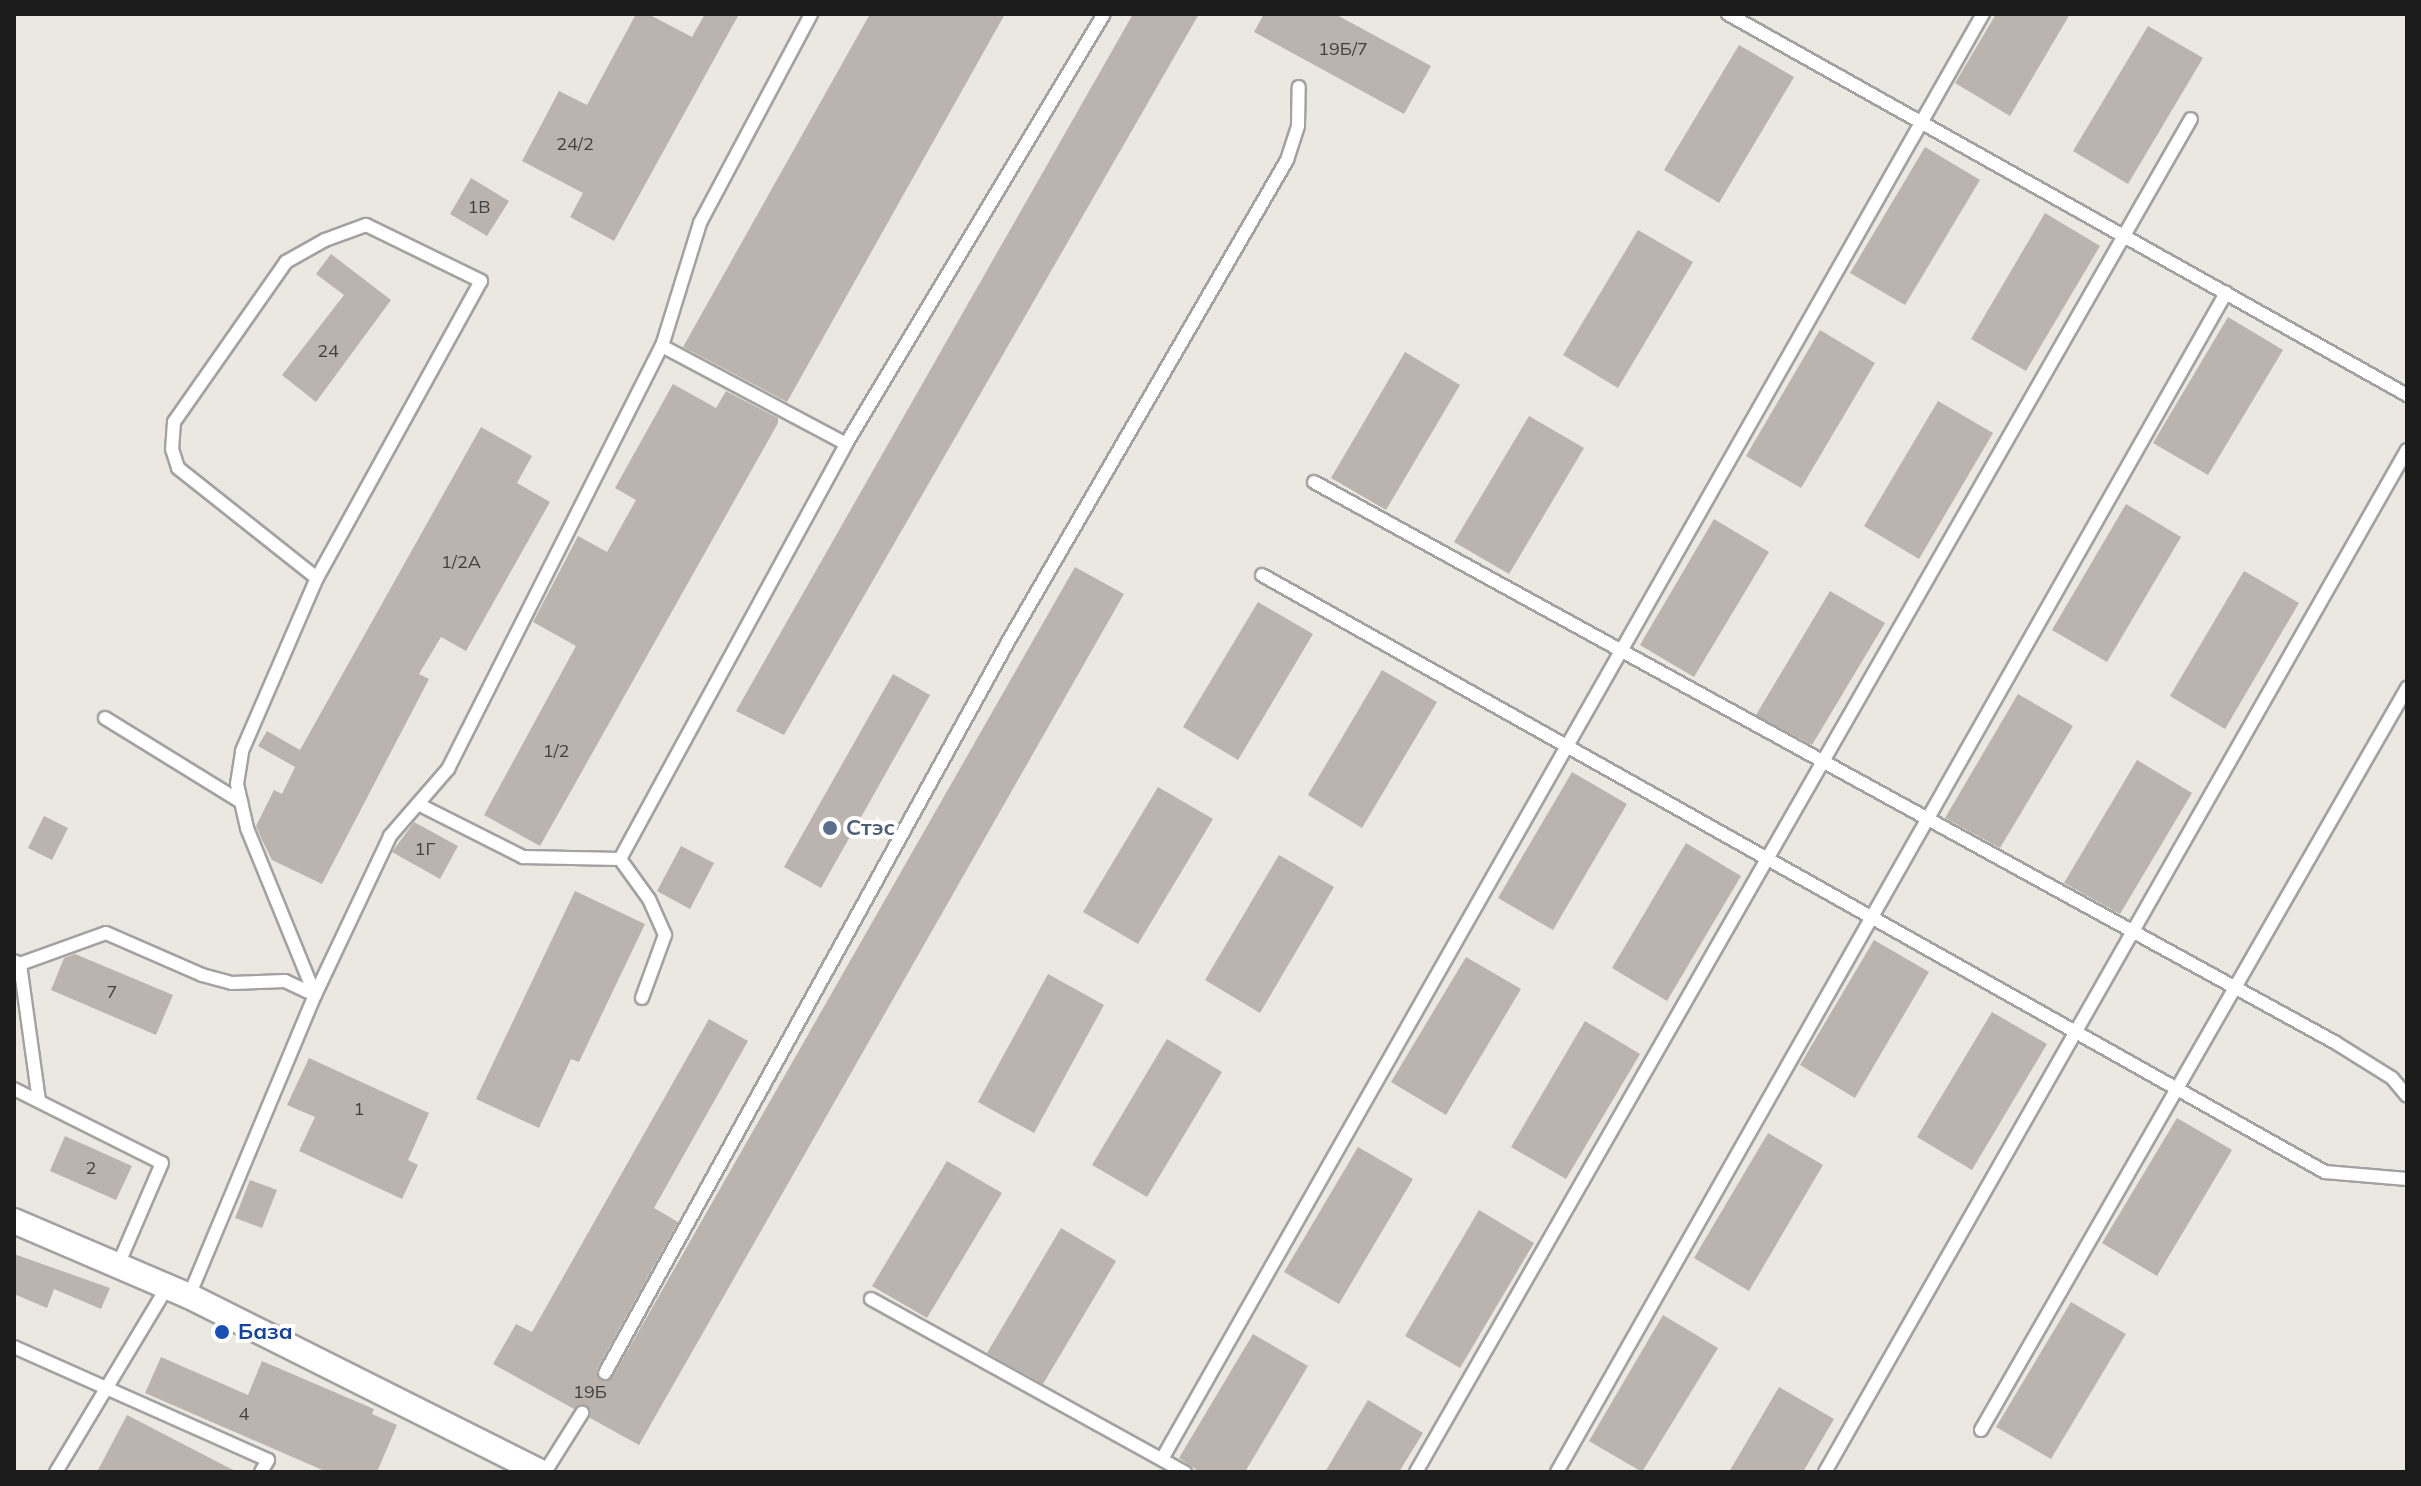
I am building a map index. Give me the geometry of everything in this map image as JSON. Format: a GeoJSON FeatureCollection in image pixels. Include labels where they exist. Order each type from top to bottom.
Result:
{"type":"FeatureCollection","features":[{"type":"Feature","properties":{"kind":"street"},"geometry":{"type":"LineString","coordinates":[[14,1221],[178,1291],[543,1472]]}},
{"type":"Feature","properties":{"kind":"lane"},"geometry":{"type":"LineString","coordinates":[[56,1472],[102,1390],[178,1291],[390,836],[448,769],[662,346],[700,223],[811,14]]}},
{"type":"Feature","properties":{"kind":"lane"},"geometry":{"type":"LineString","coordinates":[[620,859],[846,444],[1104,14]]}},
{"type":"Feature","properties":{"kind":"lane"},"geometry":{"type":"LineString","coordinates":[[1728,14],[2407,395]]}},
{"type":"Feature","properties":{"kind":"lane"},"geometry":{"type":"LineString","coordinates":[[1162,1459],[1983,14]]}},
{"type":"Feature","properties":{"kind":"lane"},"geometry":{"type":"LineString","coordinates":[[605,1373],[1024,615],[1287,160],[1298,126],[1299,87]]}},
{"type":"Feature","properties":{"kind":"lane"},"geometry":{"type":"LineString","coordinates":[[1416,1472],[2191,119]]}},
{"type":"Feature","properties":{"kind":"lane"},"geometry":{"type":"LineString","coordinates":[[315,995],[241,802],[237,784],[242,751],[317,578],[481,281],[366,225],[325,240],[286,262],[174,422],[172,449],[178,468],[317,578]]}},
{"type":"Feature","properties":{"kind":"lane"},"geometry":{"type":"LineString","coordinates":[[1557,1472],[1869,916],[2226,293]]}},
{"type":"Feature","properties":{"kind":"lane"},"geometry":{"type":"LineString","coordinates":[[662,346],[846,444]]}},
{"type":"Feature","properties":{"kind":"lane"},"geometry":{"type":"LineString","coordinates":[[1825,1472],[2407,450]]}},
{"type":"Feature","properties":{"kind":"lane"},"geometry":{"type":"LineString","coordinates":[[1314,482],[2235,987],[2381,1071],[2407,1096]]}},
{"type":"Feature","properties":{"kind":"lane"},"geometry":{"type":"LineString","coordinates":[[1262,575],[2325,1172],[2407,1179]]}},
{"type":"Feature","properties":{"kind":"lane"},"geometry":{"type":"LineString","coordinates":[[1981,1430],[2407,688]]}},
{"type":"Feature","properties":{"kind":"lane"},"geometry":{"type":"LineString","coordinates":[[105,718],[241,802]]}},
{"type":"Feature","properties":{"kind":"lane"},"geometry":{"type":"LineString","coordinates":[[418,804],[523,857],[620,859]]}},
{"type":"Feature","properties":{"kind":"lane"},"geometry":{"type":"LineString","coordinates":[[620,859],[649,899],[665,935],[642,998]]}},
{"type":"Feature","properties":{"kind":"lane"},"geometry":{"type":"LineString","coordinates":[[39,1101],[17,962],[106,933],[202,975],[232,983],[285,981],[315,995]]}},
{"type":"Feature","properties":{"kind":"lane"},"geometry":{"type":"LineString","coordinates":[[14,1089],[162,1163],[118,1265]]}},
{"type":"Feature","properties":{"kind":"lane"},"geometry":{"type":"LineString","coordinates":[[871,1299],[1185,1472]]}},
{"type":"Feature","properties":{"kind":"lane"},"geometry":{"type":"LineString","coordinates":[[14,1347],[102,1390],[268,1460],[261,1472]]}},
{"type":"Feature","properties":{"kind":"lane"},"geometry":{"type":"LineString","coordinates":[[543,1472],[582,1413]]}},
{"type":"Feature","properties":{"kind":"building"},"geometry":{"type":"Polygon","coordinates":[[[636,14],[648,14],[692,37],[705,14],[739,14],[614,241],[570,217],[583,193],[522,161],[559,91],[587,105],[636,14]]]}},
{"type":"Feature","properties":{"kind":"building"},"geometry":{"type":"Polygon","coordinates":[[[870,14],[1005,14],[787,402],[683,347],[870,14]]]}},
{"type":"Feature","properties":{"kind":"building"},"geometry":{"type":"Polygon","coordinates":[[[1133,14],[1199,14],[784,735],[736,711],[1133,14]]]}},
{"type":"Feature","properties":{"kind":"building"},"geometry":{"type":"Polygon","coordinates":[[[1264,14],[1335,14],[1431,66],[1404,114],[1254,32],[1264,14]]]}},
{"type":"Feature","properties":{"kind":"building"},"geometry":{"type":"Polygon","coordinates":[[[1996,14],[2070,14],[2010,116],[1955,83],[1996,14]]]}},
{"type":"Feature","properties":{"kind":"building"},"geometry":{"type":"Polygon","coordinates":[[[2148,26],[2203,58],[2128,184],[2073,151],[2148,26]]]}},
{"type":"Feature","properties":{"kind":"building"},"geometry":{"type":"Polygon","coordinates":[[[1739,45],[1794,77],[1719,203],[1664,170],[1739,45]]]}},
{"type":"Feature","properties":{"kind":"building"},"geometry":{"type":"Polygon","coordinates":[[[1925,147],[1980,180],[1905,305],[1850,273],[1925,147]]]}},
{"type":"Feature","properties":{"kind":"building"},"geometry":{"type":"Polygon","coordinates":[[[471,178],[509,201],[487,236],[450,214],[471,178]]]}},
{"type":"Feature","properties":{"kind":"building"},"geometry":{"type":"Polygon","coordinates":[[[2045,213],[2100,246],[2026,371],[1971,339],[2045,213]]]}},
{"type":"Feature","properties":{"kind":"building"},"geometry":{"type":"Polygon","coordinates":[[[1638,230],[1693,262],[1618,388],[1563,355],[1638,230]]]}},
{"type":"Feature","properties":{"kind":"building"},"geometry":{"type":"Polygon","coordinates":[[[331,254],[391,300],[316,402],[282,375],[344,295],[316,274],[331,254]]]}},
{"type":"Feature","properties":{"kind":"building"},"geometry":{"type":"Polygon","coordinates":[[[2228,317],[2283,350],[2208,475],[2153,443],[2228,317]]]}},
{"type":"Feature","properties":{"kind":"building"},"geometry":{"type":"Polygon","coordinates":[[[1820,330],[1875,363],[1801,488],[1746,456],[1820,330]]]}},
{"type":"Feature","properties":{"kind":"building"},"geometry":{"type":"Polygon","coordinates":[[[1405,352],[1460,385],[1386,510],[1331,478],[1405,352]]]}},
{"type":"Feature","properties":{"kind":"building"},"geometry":{"type":"Polygon","coordinates":[[[673,384],[716,408],[726,391],[778,418],[778,423],[540,846],[484,815],[576,646],[533,622],[578,536],[607,552],[636,500],[615,488],[673,384]]]}},
{"type":"Feature","properties":{"kind":"building"},"geometry":{"type":"Polygon","coordinates":[[[1938,401],[1993,433],[1919,559],[1864,526],[1938,401]]]}},
{"type":"Feature","properties":{"kind":"building"},"geometry":{"type":"Polygon","coordinates":[[[1529,416],[1584,448],[1509,574],[1454,542],[1529,416]]]}},
{"type":"Feature","properties":{"kind":"building"},"geometry":{"type":"Polygon","coordinates":[[[481,427],[532,456],[517,483],[550,502],[466,651],[441,637],[419,674],[429,679],[322,884],[272,860],[262,840],[256,826],[274,790],[282,794],[295,767],[258,746],[267,731],[300,750],[481,427]]]}},
{"type":"Feature","properties":{"kind":"building"},"geometry":{"type":"Polygon","coordinates":[[[2126,504],[2181,537],[2107,662],[2052,630],[2126,504]]]}},
{"type":"Feature","properties":{"kind":"building"},"geometry":{"type":"Polygon","coordinates":[[[1714,519],[1769,552],[1694,677],[1640,645],[1714,519]]]}},
{"type":"Feature","properties":{"kind":"building"},"geometry":{"type":"Polygon","coordinates":[[[1075,567],[1124,594],[639,1445],[590,1418],[586,1405],[574,1409],[493,1364],[516,1324],[532,1332],[709,1019],[748,1041],[654,1208],[678,1222],[597,1369],[600,1380],[612,1378],[1075,567]]]}},
{"type":"Feature","properties":{"kind":"building"},"geometry":{"type":"Polygon","coordinates":[[[2244,571],[2299,603],[2225,729],[2170,696],[2244,571]]]}},
{"type":"Feature","properties":{"kind":"building"},"geometry":{"type":"Polygon","coordinates":[[[1830,591],[1885,623],[1812,745],[1756,715],[1830,591]]]}},
{"type":"Feature","properties":{"kind":"building"},"geometry":{"type":"Polygon","coordinates":[[[1258,602],[1313,634],[1238,760],[1183,727],[1258,602]]]}},
{"type":"Feature","properties":{"kind":"building"},"geometry":{"type":"Polygon","coordinates":[[[1382,670],[1437,702],[1362,828],[1308,795],[1382,670]]]}},
{"type":"Feature","properties":{"kind":"building"},"geometry":{"type":"Polygon","coordinates":[[[893,674],[930,695],[821,888],[784,867],[893,674]]]}},
{"type":"Feature","properties":{"kind":"building"},"geometry":{"type":"Polygon","coordinates":[[[2018,694],[2073,726],[2000,848],[1945,818],[2018,694]]]}},
{"type":"Feature","properties":{"kind":"building"},"geometry":{"type":"Polygon","coordinates":[[[2137,760],[2192,793],[2120,914],[2064,883],[2137,760]]]}},
{"type":"Feature","properties":{"kind":"building"},"geometry":{"type":"Polygon","coordinates":[[[1572,772],[1627,804],[1553,930],[1498,898],[1572,772]]]}},
{"type":"Feature","properties":{"kind":"building"},"geometry":{"type":"Polygon","coordinates":[[[1158,787],[1213,819],[1138,944],[1083,912],[1158,787]]]}},
{"type":"Feature","properties":{"kind":"building"},"geometry":{"type":"Polygon","coordinates":[[[44,816],[68,828],[52,860],[28,848],[44,816]]]}},
{"type":"Feature","properties":{"kind":"building"},"geometry":{"type":"Polygon","coordinates":[[[414,822],[458,846],[440,879],[392,852],[414,822]]]}},
{"type":"Feature","properties":{"kind":"building"},"geometry":{"type":"Polygon","coordinates":[[[1686,843],[1741,876],[1667,1001],[1612,968],[1686,843]]]}},
{"type":"Feature","properties":{"kind":"building"},"geometry":{"type":"Polygon","coordinates":[[[681,846],[714,863],[690,909],[657,891],[681,846]]]}},
{"type":"Feature","properties":{"kind":"building"},"geometry":{"type":"Polygon","coordinates":[[[1279,855],[1334,887],[1260,1013],[1205,980],[1279,855]]]}},
{"type":"Feature","properties":{"kind":"building"},"geometry":{"type":"Polygon","coordinates":[[[575,891],[645,924],[579,1062],[571,1059],[539,1128],[476,1099],[575,891]]]}},
{"type":"Feature","properties":{"kind":"building"},"geometry":{"type":"Polygon","coordinates":[[[1874,940],[1929,972],[1855,1098],[1800,1065],[1874,940]]]}},
{"type":"Feature","properties":{"kind":"building"},"geometry":{"type":"Polygon","coordinates":[[[75,954],[173,995],[156,1035],[51,990],[64,958],[75,954]]]}},
{"type":"Feature","properties":{"kind":"building"},"geometry":{"type":"Polygon","coordinates":[[[1466,957],[1521,989],[1446,1115],[1391,1082],[1466,957]]]}},
{"type":"Feature","properties":{"kind":"building"},"geometry":{"type":"Polygon","coordinates":[[[1048,974],[1104,1005],[1034,1133],[978,1102],[1048,974]]]}},
{"type":"Feature","properties":{"kind":"building"},"geometry":{"type":"Polygon","coordinates":[[[1992,1012],[2047,1044],[1972,1170],[1917,1137],[1992,1012]]]}},
{"type":"Feature","properties":{"kind":"building"},"geometry":{"type":"Polygon","coordinates":[[[1585,1021],[1640,1054],[1566,1179],[1511,1147],[1585,1021]]]}},
{"type":"Feature","properties":{"kind":"building"},"geometry":{"type":"Polygon","coordinates":[[[1167,1039],[1222,1072],[1147,1197],[1092,1165],[1167,1039]]]}},
{"type":"Feature","properties":{"kind":"building"},"geometry":{"type":"Polygon","coordinates":[[[309,1058],[429,1113],[408,1160],[418,1165],[402,1199],[299,1151],[315,1117],[287,1105],[309,1058]]]}},
{"type":"Feature","properties":{"kind":"building"},"geometry":{"type":"Polygon","coordinates":[[[2177,1118],[2232,1150],[2157,1276],[2102,1243],[2177,1118]]]}},
{"type":"Feature","properties":{"kind":"building"},"geometry":{"type":"Polygon","coordinates":[[[1768,1133],[1823,1165],[1749,1291],[1694,1258],[1768,1133]]]}},
{"type":"Feature","properties":{"kind":"building"},"geometry":{"type":"Polygon","coordinates":[[[65,1136],[132,1166],[116,1200],[50,1171],[65,1136]]]}},
{"type":"Feature","properties":{"kind":"building"},"geometry":{"type":"Polygon","coordinates":[[[1358,1147],[1413,1179],[1339,1304],[1284,1272],[1358,1147]]]}},
{"type":"Feature","properties":{"kind":"building"},"geometry":{"type":"Polygon","coordinates":[[[947,1161],[1002,1193],[927,1318],[872,1286],[947,1161]]]}},
{"type":"Feature","properties":{"kind":"building"},"geometry":{"type":"Polygon","coordinates":[[[250,1180],[277,1190],[262,1228],[235,1218],[250,1180]]]}},
{"type":"Feature","properties":{"kind":"building"},"geometry":{"type":"Polygon","coordinates":[[[1479,1210],[1534,1243],[1460,1368],[1405,1336],[1479,1210]]]}},
{"type":"Feature","properties":{"kind":"building"},"geometry":{"type":"Polygon","coordinates":[[[1061,1228],[1116,1261],[1043,1384],[987,1353],[1061,1228]]]}},
{"type":"Feature","properties":{"kind":"building"},"geometry":{"type":"Polygon","coordinates":[[[14,1254],[110,1288],[101,1309],[54,1289],[47,1308],[14,1294],[14,1254]]]}},
{"type":"Feature","properties":{"kind":"building"},"geometry":{"type":"Polygon","coordinates":[[[2071,1302],[2126,1334],[2051,1459],[1996,1427],[2071,1302]]]}},
{"type":"Feature","properties":{"kind":"building"},"geometry":{"type":"Polygon","coordinates":[[[1663,1315],[1718,1348],[1642,1472],[1589,1441],[1663,1315]]]}},
{"type":"Feature","properties":{"kind":"building"},"geometry":{"type":"Polygon","coordinates":[[[1253,1334],[1308,1366],[1245,1472],[1200,1472],[1179,1458],[1253,1334]]]}},
{"type":"Feature","properties":{"kind":"building"},"geometry":{"type":"Polygon","coordinates":[[[161,1357],[248,1395],[262,1361],[374,1409],[372,1414],[397,1425],[377,1472],[327,1472],[145,1393],[161,1357]]]}},
{"type":"Feature","properties":{"kind":"building"},"geometry":{"type":"Polygon","coordinates":[[[1779,1387],[1834,1419],[1803,1472],[1729,1472],[1779,1387]]]}},
{"type":"Feature","properties":{"kind":"building"},"geometry":{"type":"Polygon","coordinates":[[[1368,1400],[1423,1433],[1399,1472],[1325,1472],[1368,1400]]]}},
{"type":"Feature","properties":{"kind":"building"},"geometry":{"type":"Polygon","coordinates":[[[127,1415],[237,1472],[97,1472],[127,1415]]]}},
{"type":"Feature","properties":{"kind":"place","name":"Стэс"},"geometry":{"type":"Point","coordinates":[830,828]}},
{"type":"Feature","properties":{"kind":"place","name":"База"},"geometry":{"type":"Point","coordinates":[222,1332]}}]}
